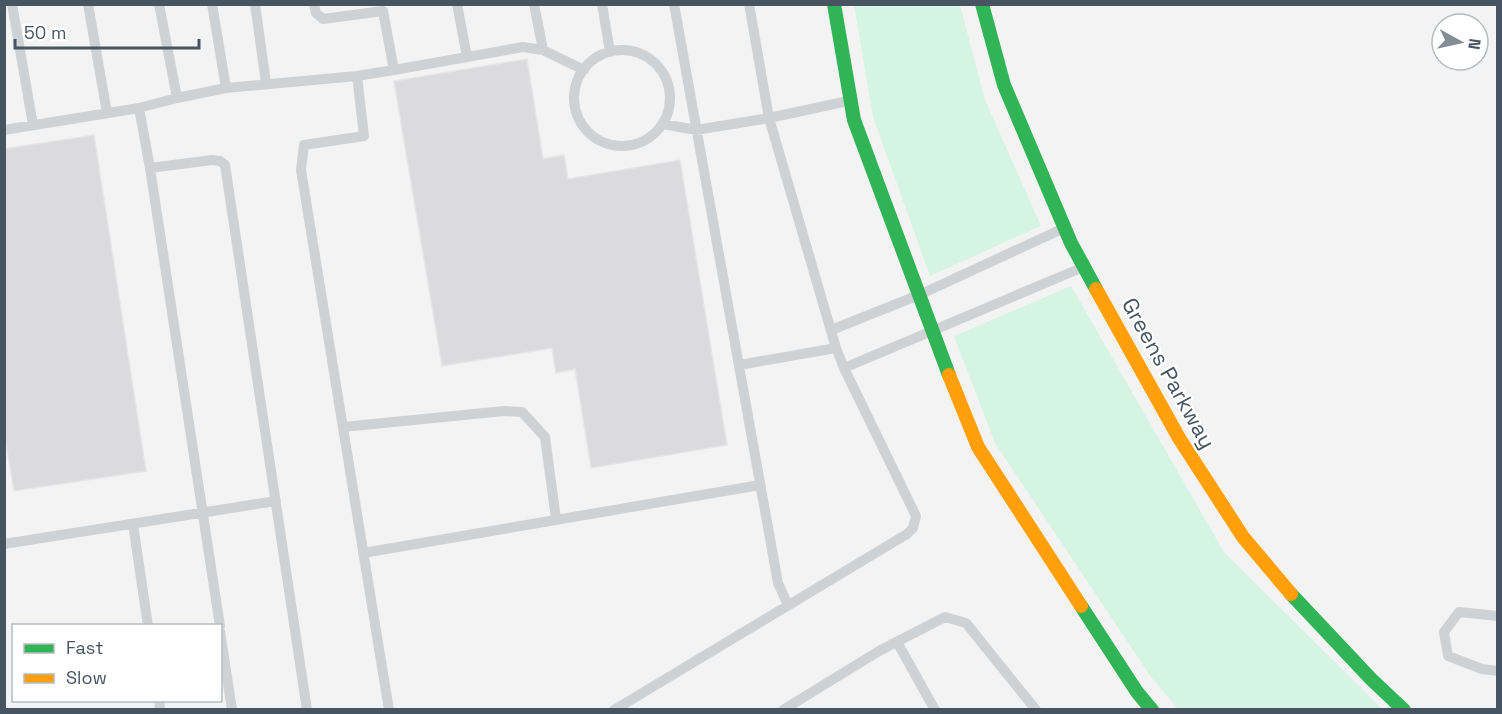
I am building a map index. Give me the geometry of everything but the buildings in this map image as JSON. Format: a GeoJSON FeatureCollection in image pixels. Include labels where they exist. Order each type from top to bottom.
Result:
{"type":"FeatureCollection","features":[{"type":"Feature","properties":{"kind":"street"},"geometry":{"type":"LineString","coordinates":[[834,4],[854,120],[932,332],[978,447],[1137,693],[1152,710]]}},
{"type":"Feature","properties":{"kind":"street","name":"Greens Parkway"},"geometry":{"type":"LineString","coordinates":[[981,4],[1004,85],[1065,228],[1179,438],[1243,537],[1290,593],[1371,679],[1404,710]]}},
{"type":"Feature","properties":{"kind":"lane"},"geometry":{"type":"LineString","coordinates":[[12,4],[33,125]]}},
{"type":"Feature","properties":{"kind":"lane"},"geometry":{"type":"LineString","coordinates":[[88,4],[107,113]]}},
{"type":"Feature","properties":{"kind":"lane"},"geometry":{"type":"LineString","coordinates":[[159,4],[177,98]]}},
{"type":"Feature","properties":{"kind":"lane"},"geometry":{"type":"LineString","coordinates":[[212,4],[226,88]]}},
{"type":"Feature","properties":{"kind":"lane"},"geometry":{"type":"LineString","coordinates":[[255,4],[266,83]]}},
{"type":"Feature","properties":{"kind":"lane"},"geometry":{"type":"LineString","coordinates":[[314,4],[316,14],[323,19],[382,8],[394,70]]}},
{"type":"Feature","properties":{"kind":"lane"},"geometry":{"type":"LineString","coordinates":[[457,4],[467,57]]}},
{"type":"Feature","properties":{"kind":"lane"},"geometry":{"type":"LineString","coordinates":[[534,4],[543,50]]}},
{"type":"Feature","properties":{"kind":"lane"},"geometry":{"type":"LineString","coordinates":[[602,4],[610,52]]}},
{"type":"Feature","properties":{"kind":"lane"},"geometry":{"type":"LineString","coordinates":[[674,4],[778,583],[788,605]]}},
{"type":"Feature","properties":{"kind":"lane"},"geometry":{"type":"LineString","coordinates":[[614,710],[907,534],[915,523],[916,516],[836,348],[769,118],[749,4]]}},
{"type":"Feature","properties":{"kind":"lane"},"geometry":{"type":"LineString","coordinates":[[4,130],[139,108],[226,88],[357,76],[523,47],[543,50],[584,70]]}},
{"type":"Feature","properties":{"kind":"lane"},"geometry":{"type":"LineString","coordinates":[[632,51],[646,56],[658,66],[667,79],[670,94],[669,109],[663,124],[652,136],[638,144],[622,146],[606,143],[592,135],[581,123],[575,108],[575,92],[580,76],[596,58],[610,52],[632,51]]}},
{"type":"Feature","properties":{"kind":"lane"},"geometry":{"type":"LineString","coordinates":[[357,76],[364,136],[304,145],[301,170],[389,710]]}},
{"type":"Feature","properties":{"kind":"lane"},"geometry":{"type":"LineString","coordinates":[[663,124],[696,130],[851,101]]}},
{"type":"Feature","properties":{"kind":"lane"},"geometry":{"type":"LineString","coordinates":[[139,108],[220,624]]}},
{"type":"Feature","properties":{"kind":"lane"},"geometry":{"type":"LineString","coordinates":[[150,168],[212,160],[220,161],[225,165],[307,710]]}},
{"type":"Feature","properties":{"kind":"lane"},"geometry":{"type":"LineString","coordinates":[[831,330],[918,295],[1065,228]]}},
{"type":"Feature","properties":{"kind":"lane"},"geometry":{"type":"LineString","coordinates":[[844,368],[1084,266]]}},
{"type":"Feature","properties":{"kind":"lane"},"geometry":{"type":"LineString","coordinates":[[739,365],[836,348]]}},
{"type":"Feature","properties":{"kind":"lane"},"geometry":{"type":"LineString","coordinates":[[343,427],[504,411],[522,412],[544,437],[556,519]]}},
{"type":"Feature","properties":{"kind":"lane"},"geometry":{"type":"LineString","coordinates":[[363,553],[760,485]]}},
{"type":"Feature","properties":{"kind":"lane"},"geometry":{"type":"LineString","coordinates":[[4,544],[276,501]]}},
{"type":"Feature","properties":{"kind":"lane"},"geometry":{"type":"LineString","coordinates":[[133,524],[148,624]]}},
{"type":"Feature","properties":{"kind":"lane"},"geometry":{"type":"LineString","coordinates":[[1497,616],[1459,612],[1444,632],[1448,656],[1482,669],[1497,671]]}},
{"type":"Feature","properties":{"kind":"lane"},"geometry":{"type":"LineString","coordinates":[[783,710],[897,642],[945,617],[966,622],[1036,710]]}},
{"type":"Feature","properties":{"kind":"lane"},"geometry":{"type":"LineString","coordinates":[[897,642],[934,709]]}},
{"type":"Feature","properties":{"kind":"lane"},"geometry":{"type":"LineString","coordinates":[[222,644],[232,710]]}},
{"type":"Feature","properties":{"kind":"green space"},"geometry":{"type":"Polygon","coordinates":[[[854,5],[960,5],[985,100],[1041,226],[930,276],[873,117],[854,5]]]}},
{"type":"Feature","properties":{"kind":"green space"},"geometry":{"type":"Polygon","coordinates":[[[1071,286],[1224,552],[1382,709],[1178,709],[1151,677],[995,443],[954,336],[1071,286]]]}},
{"type":"Feature","properties":{"kind":"traffic: fast"},"geometry":{"type":"LineString","coordinates":[[834,4],[854,120],[949,375]]}},
{"type":"Feature","properties":{"kind":"traffic: fast"},"geometry":{"type":"LineString","coordinates":[[982,4],[1004,85],[1071,243],[1096,289]]}},
{"type":"Feature","properties":{"kind":"traffic: fast"},"geometry":{"type":"LineString","coordinates":[[1291,594],[1371,679],[1404,710]]}},
{"type":"Feature","properties":{"kind":"traffic: fast"},"geometry":{"type":"LineString","coordinates":[[1081,606],[1137,692],[1152,710]]}},
{"type":"Feature","properties":{"kind":"traffic: slow"},"geometry":{"type":"LineString","coordinates":[[1096,289],[1179,438],[1243,537],[1291,594]]}},
{"type":"Feature","properties":{"kind":"traffic: slow"},"geometry":{"type":"LineString","coordinates":[[949,375],[978,447],[1081,606]]}}]}
